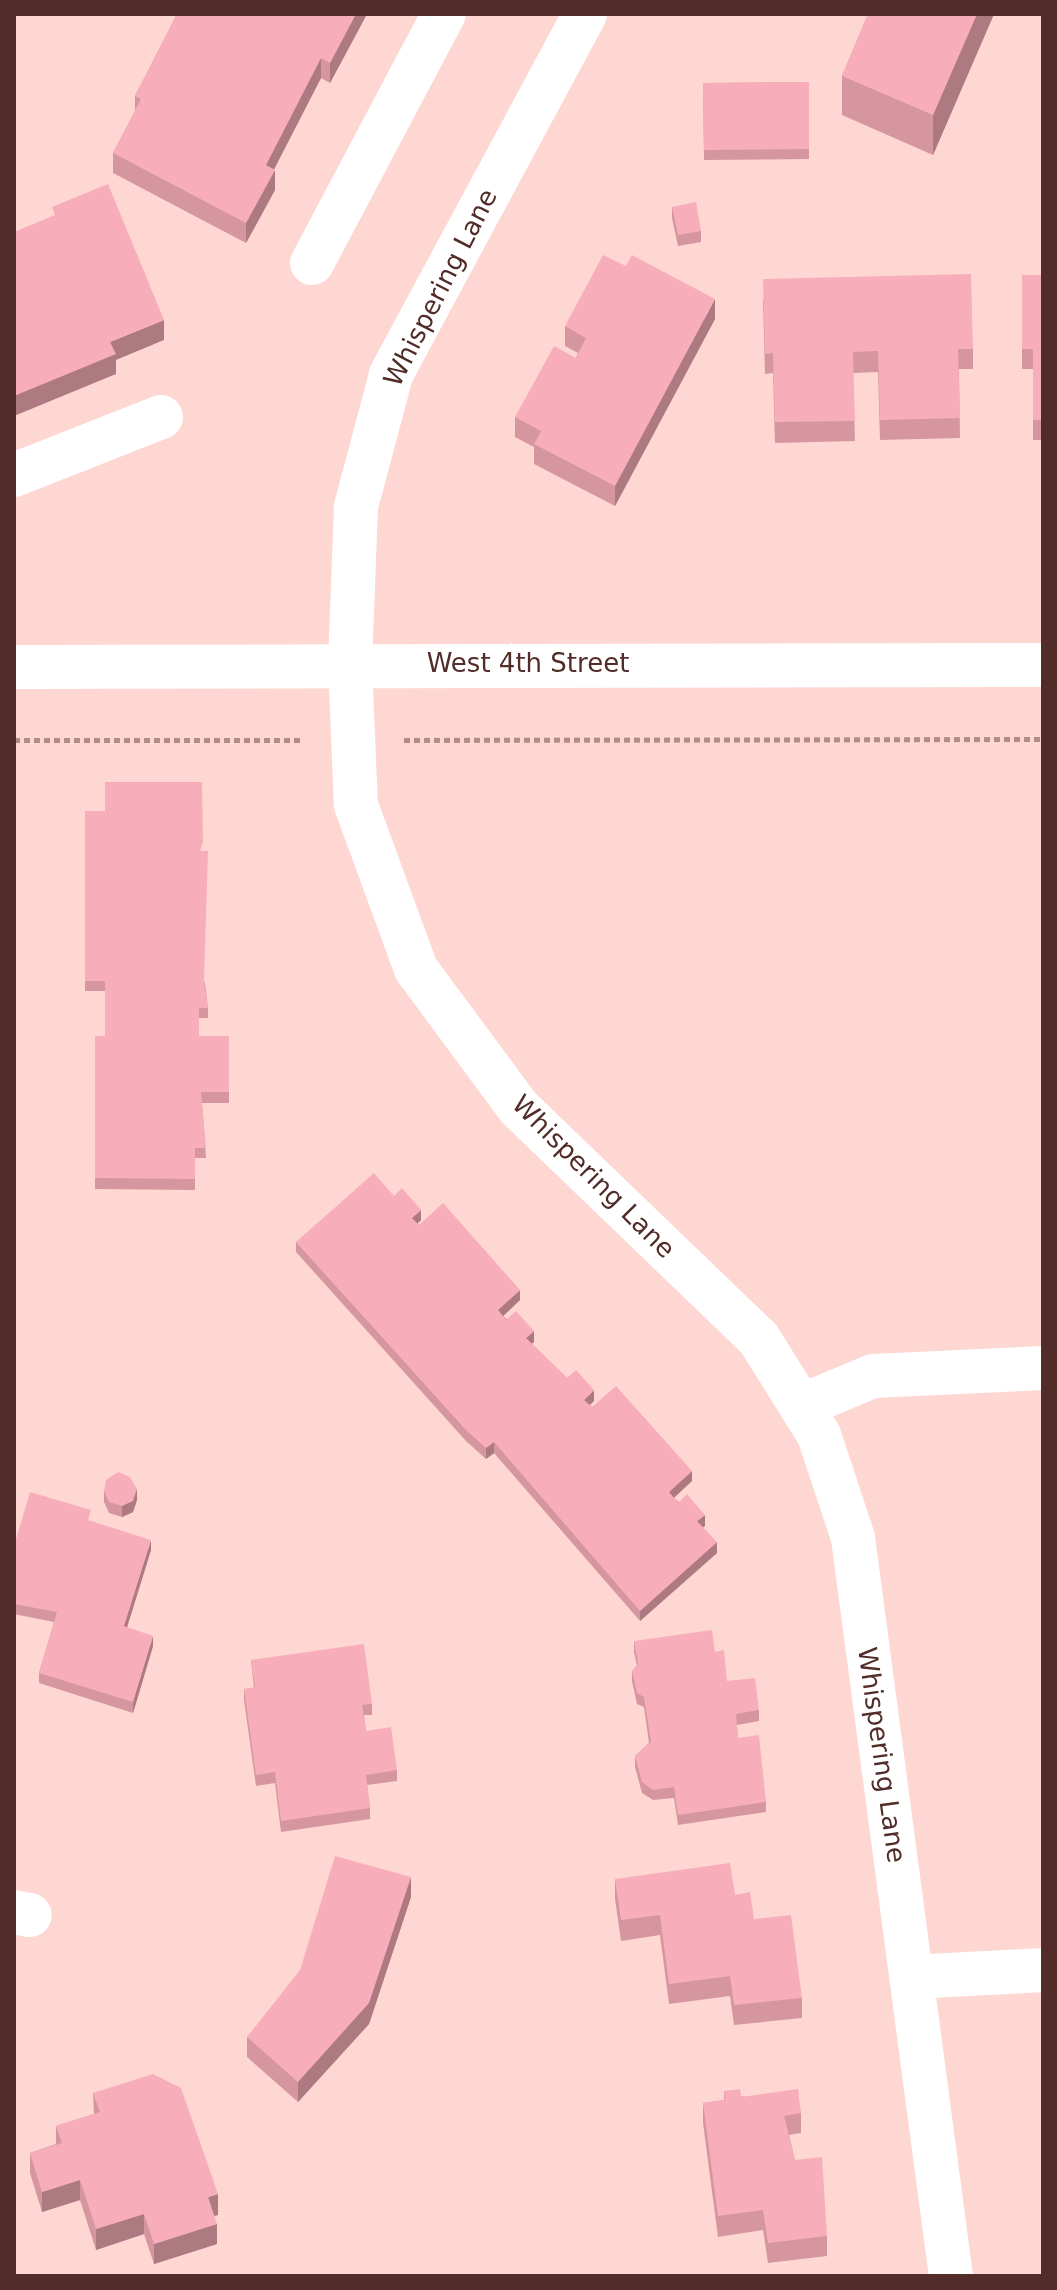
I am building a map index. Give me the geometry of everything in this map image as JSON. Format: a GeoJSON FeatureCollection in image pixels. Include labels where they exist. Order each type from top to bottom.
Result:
{"type":"FeatureCollection","features":[{"type":"Feature","properties":{"kind":"street"},"geometry":{"type":"LineString","coordinates":[[312,263],[444,14]]}},
{"type":"Feature","properties":{"kind":"street","name":"Whispering Lane"},"geometry":{"type":"LineString","coordinates":[[585,14],[391,375],[356,507],[350,664],[356,805],[416,969],[519,1108],[759,1339],[819,1435],[853,1538],[951,2276]]}},
{"type":"Feature","properties":{"kind":"street"},"geometry":{"type":"LineString","coordinates":[[14,475],[161,417]]}},
{"type":"Feature","properties":{"kind":"street","name":"West 4th Street"},"geometry":{"type":"LineString","coordinates":[[14,667],[1043,665]]}},
{"type":"Feature","properties":{"kind":"street"},"geometry":{"type":"LineString","coordinates":[[801,1406],[873,1376],[1043,1368]]}},
{"type":"Feature","properties":{"kind":"street"},"geometry":{"type":"LineString","coordinates":[[911,1977],[1043,1970]]}},
{"type":"Feature","properties":{"kind":"path"},"geometry":{"type":"LineString","coordinates":[[14,740],[1043,739]]}},
{"type":"Feature","properties":{"kind":"building"},"geometry":{"type":"Polygon","coordinates":[[[177,14],[356,14],[330,63],[321,58],[266,165],[275,170],[246,223],[113,153],[141,99],[135,96],[177,14]]]}},
{"type":"Feature","properties":{"kind":"building"},"geometry":{"type":"Polygon","coordinates":[[[868,14],[977,14],[933,115],[842,76],[868,14]]]}},
{"type":"Feature","properties":{"kind":"building"},"geometry":{"type":"Polygon","coordinates":[[[809,82],[809,149],[704,150],[703,83],[809,82]]]}},
{"type":"Feature","properties":{"kind":"building"},"geometry":{"type":"Polygon","coordinates":[[[108,184],[164,320],[110,342],[116,354],[14,396],[14,232],[55,215],[52,207],[108,184]]]}},
{"type":"Feature","properties":{"kind":"building"},"geometry":{"type":"Polygon","coordinates":[[[696,202],[701,231],[678,235],[672,207],[696,202]]]}},
{"type":"Feature","properties":{"kind":"building"},"geometry":{"type":"Polygon","coordinates":[[[603,255],[626,266],[632,255],[715,299],[615,486],[534,444],[541,431],[515,417],[554,346],[576,358],[586,338],[565,326],[603,255]]]}},
{"type":"Feature","properties":{"kind":"building"},"geometry":{"type":"Polygon","coordinates":[[[971,274],[973,349],[958,349],[960,418],[880,420],[878,351],[853,352],[855,421],[775,422],[773,353],[765,354],[763,279],[971,274]]]}},
{"type":"Feature","properties":{"kind":"building"},"geometry":{"type":"Polygon","coordinates":[[[1022,275],[1043,275],[1043,420],[1033,420],[1033,349],[1022,349],[1022,275]]]}},
{"type":"Feature","properties":{"kind":"building"},"geometry":{"type":"Polygon","coordinates":[[[105,782],[202,782],[203,842],[200,851],[208,851],[204,981],[208,1008],[199,1008],[199,1036],[229,1036],[229,1092],[201,1092],[206,1148],[195,1148],[195,1179],[95,1178],[95,1036],[105,1036],[105,981],[85,981],[85,811],[105,811],[105,782]]]}},
{"type":"Feature","properties":{"kind":"building"},"geometry":{"type":"Polygon","coordinates":[[[374,1173],[394,1196],[402,1188],[421,1210],[412,1218],[419,1225],[443,1203],[520,1290],[498,1310],[506,1320],[516,1311],[534,1331],[526,1338],[567,1378],[576,1370],[594,1390],[584,1400],[592,1407],[616,1386],[692,1471],[669,1492],[678,1503],[687,1494],[705,1515],[697,1521],[717,1542],[640,1611],[494,1442],[486,1448],[466,1430],[296,1242],[374,1173]]]}},
{"type":"Feature","properties":{"kind":"building"},"geometry":{"type":"Polygon","coordinates":[[[118,1472],[130,1477],[137,1489],[133,1501],[122,1506],[109,1502],[104,1491],[106,1480],[118,1472]]]}},
{"type":"Feature","properties":{"kind":"building"},"geometry":{"type":"Polygon","coordinates":[[[30,1492],[91,1510],[88,1520],[151,1540],[124,1626],[153,1636],[133,1702],[39,1673],[57,1612],[14,1604],[14,1546],[30,1492]]]}},
{"type":"Feature","properties":{"kind":"building"},"geometry":{"type":"Polygon","coordinates":[[[712,1630],[715,1652],[724,1650],[727,1681],[755,1678],[759,1710],[736,1714],[738,1738],[759,1735],[766,1802],[678,1815],[674,1787],[653,1790],[642,1782],[635,1756],[651,1742],[644,1697],[637,1693],[632,1671],[638,1664],[634,1641],[712,1630]]]}},
{"type":"Feature","properties":{"kind":"building"},"geometry":{"type":"Polygon","coordinates":[[[364,1644],[372,1704],[362,1705],[366,1731],[391,1727],[397,1770],[366,1775],[370,1808],[281,1821],[275,1772],[256,1775],[244,1689],[255,1687],[251,1660],[364,1644]]]}},
{"type":"Feature","properties":{"kind":"building"},"geometry":{"type":"Polygon","coordinates":[[[335,1856],[411,1877],[369,2003],[298,2082],[247,2037],[300,1970],[335,1856]]]}},
{"type":"Feature","properties":{"kind":"building"},"geometry":{"type":"Polygon","coordinates":[[[730,1863],[735,1895],[750,1892],[754,1919],[791,1915],[802,1998],[734,2005],[730,1976],[669,1984],[660,1915],[621,1920],[615,1879],[730,1863]]]}},
{"type":"Feature","properties":{"kind":"building"},"geometry":{"type":"Polygon","coordinates":[[[153,2074],[181,2088],[218,2194],[208,2197],[217,2224],[154,2244],[144,2214],[96,2229],[80,2180],[42,2192],[30,2153],[62,2143],[56,2126],[100,2112],[93,2093],[153,2074]]]}},
{"type":"Feature","properties":{"kind":"building"},"geometry":{"type":"Polygon","coordinates":[[[740,2089],[741,2097],[798,2089],[801,2113],[784,2116],[795,2160],[822,2157],[827,2236],[768,2243],[763,2210],[718,2216],[703,2103],[725,2100],[724,2091],[740,2089]]]}}]}
